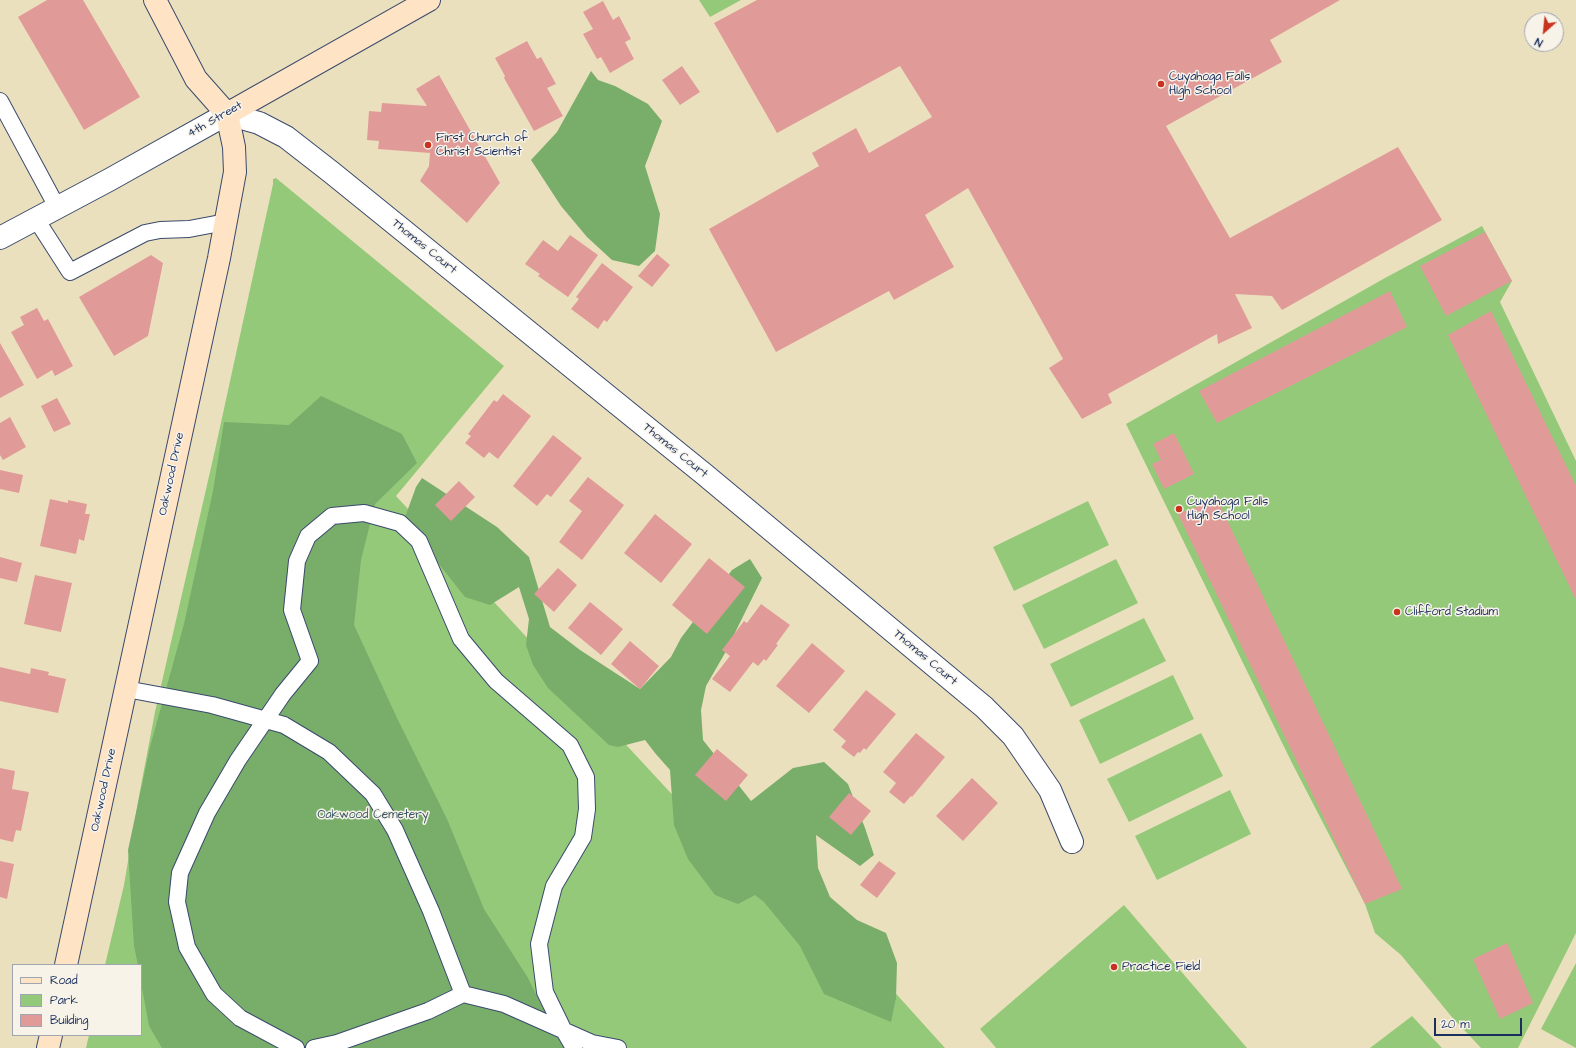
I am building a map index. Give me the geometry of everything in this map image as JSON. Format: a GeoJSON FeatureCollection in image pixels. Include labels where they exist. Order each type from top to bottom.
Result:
{"type":"FeatureCollection","features":[{"type":"Feature","properties":{"kind":"street","name":"Oakwood Drive"},"geometry":{"type":"LineString","coordinates":[[66,964],[226,222],[235,172],[234,147],[227,114],[196,79],[155,0]]}},
{"type":"Feature","properties":{"kind":"street","name":"4th Street"},"geometry":{"type":"LineString","coordinates":[[0,238],[227,114],[429,0]]}},
{"type":"Feature","properties":{"kind":"street","name":"Thomas Court"},"geometry":{"type":"LineString","coordinates":[[227,114],[259,123],[286,137],[331,172],[716,484],[984,708],[1013,736],[1050,790],[1072,842]]}},
{"type":"Feature","properties":{"kind":"street"},"geometry":{"type":"LineString","coordinates":[[48,1048],[51,1036]]}},
{"type":"Feature","properties":{"kind":"lane"},"geometry":{"type":"LineString","coordinates":[[0,101],[58,207]]}},
{"type":"Feature","properties":{"kind":"lane"},"geometry":{"type":"LineString","coordinates":[[36,219],[70,272],[145,233],[160,230],[189,229],[226,222]]}},
{"type":"Feature","properties":{"kind":"lane"},"geometry":{"type":"LineString","coordinates":[[296,1048],[240,1018],[214,994],[187,947],[177,902],[180,873],[207,813],[238,760],[283,694],[310,661],[292,610],[297,561],[308,536],[332,516],[364,513],[400,523],[419,541],[461,639],[496,681],[570,745],[586,776],[587,810],[583,837],[554,886],[539,944],[545,992],[574,1048]]}},
{"type":"Feature","properties":{"kind":"lane"},"geometry":{"type":"LineString","coordinates":[[126,689],[212,705],[284,725],[329,752],[373,794],[395,830],[431,911],[463,994]]}},
{"type":"Feature","properties":{"kind":"lane"},"geometry":{"type":"LineString","coordinates":[[314,1048],[337,1043],[428,1012],[463,994],[504,1004],[592,1042],[618,1048]]}},
{"type":"Feature","properties":{"kind":"green space"},"geometry":{"type":"Polygon","coordinates":[[[699,0],[741,0],[710,17],[699,0]]]}},
{"type":"Feature","properties":{"kind":"green space"},"geometry":{"type":"Polygon","coordinates":[[[591,71],[598,80],[615,86],[648,104],[662,121],[645,166],[660,214],[655,251],[639,266],[612,260],[587,237],[561,206],[531,160],[557,132],[591,71]]]}},
{"type":"Feature","properties":{"kind":"green space","name":"Oakwood Cemetery"},"geometry":{"type":"Polygon","coordinates":[[[276,178],[504,366],[396,496],[852,989],[871,966],[945,1048],[86,1048],[89,1036],[142,1036],[142,964],[105,964],[124,885],[155,712],[215,450],[273,179],[276,178]]]}},
{"type":"Feature","properties":{"kind":"green space","name":"Clifford Stadium"},"geometry":{"type":"Polygon","coordinates":[[[1482,226],[1512,281],[1500,302],[1576,461],[1576,933],[1518,1048],[1481,1048],[1451,1016],[1401,955],[1375,933],[1365,904],[1292,763],[1126,424],[1385,278],[1482,226]]]}},
{"type":"Feature","properties":{"kind":"green space"},"geometry":{"type":"Polygon","coordinates":[[[321,396],[402,434],[417,463],[375,504],[361,560],[354,625],[397,718],[447,819],[484,909],[528,978],[555,1033],[583,1048],[162,1048],[149,1026],[142,988],[142,964],[138,964],[134,946],[128,850],[150,747],[184,624],[213,491],[224,422],[289,425],[321,396]]]}},
{"type":"Feature","properties":{"kind":"green space"},"geometry":{"type":"Polygon","coordinates":[[[422,478],[497,527],[529,557],[550,627],[580,650],[640,689],[671,657],[681,638],[732,570],[750,559],[762,578],[725,653],[706,686],[701,710],[703,740],[751,801],[793,768],[824,762],[848,784],[874,855],[860,866],[816,835],[818,868],[830,897],[857,920],[886,933],[897,963],[896,998],[891,1022],[824,994],[800,946],[764,902],[755,895],[738,904],[715,895],[688,859],[674,825],[670,770],[645,740],[618,747],[609,745],[548,688],[533,665],[526,645],[529,619],[519,587],[490,605],[465,597],[404,520],[416,487],[422,478]]]}},
{"type":"Feature","properties":{"kind":"green space"},"geometry":{"type":"Polygon","coordinates":[[[1088,501],[1109,545],[1014,591],[993,547],[1088,501]]]}},
{"type":"Feature","properties":{"kind":"green space"},"geometry":{"type":"Polygon","coordinates":[[[1116,559],[1138,603],[1044,649],[1022,605],[1116,559]]]}},
{"type":"Feature","properties":{"kind":"green space"},"geometry":{"type":"Polygon","coordinates":[[[1144,618],[1166,661],[1071,707],[1050,664],[1144,618]]]}},
{"type":"Feature","properties":{"kind":"green space"},"geometry":{"type":"Polygon","coordinates":[[[1173,675],[1194,719],[1100,764],[1079,720],[1173,675]]]}},
{"type":"Feature","properties":{"kind":"green space"},"geometry":{"type":"Polygon","coordinates":[[[1201,733],[1223,776],[1129,822],[1107,779],[1201,733]]]}},
{"type":"Feature","properties":{"kind":"green space"},"geometry":{"type":"Polygon","coordinates":[[[1230,790],[1251,834],[1157,880],[1135,836],[1230,790]]]}},
{"type":"Feature","properties":{"kind":"green space","name":"Practice Field"},"geometry":{"type":"Polygon","coordinates":[[[1124,905],[1247,1048],[996,1048],[980,1029],[1124,905]]]}},
{"type":"Feature","properties":{"kind":"green space"},"geometry":{"type":"Polygon","coordinates":[[[1576,963],[1576,1048],[1541,1029],[1576,963]]]}},
{"type":"Feature","properties":{"kind":"green space"},"geometry":{"type":"Polygon","coordinates":[[[1412,1016],[1442,1048],[1370,1048],[1412,1016]]]}},
{"type":"Feature","properties":{"kind":"building"},"geometry":{"type":"Polygon","coordinates":[[[47,0],[83,0],[140,97],[84,130],[18,17],[47,0]]]}},
{"type":"Feature","properties":{"kind":"building","name":"Cuyahoga Falls High School"},"geometry":{"type":"Polygon","coordinates":[[[757,0],[1340,0],[1270,40],[1282,62],[1166,126],[1230,238],[1398,147],[1442,220],[1282,310],[1272,296],[1235,294],[1252,328],[1218,344],[1217,334],[1108,394],[1112,403],[1082,419],[1049,368],[1063,359],[968,188],[925,215],[954,267],[894,300],[889,291],[776,352],[709,229],[819,166],[812,153],[856,128],[869,153],[932,117],[900,66],[777,133],[714,23],[757,0]]]}},
{"type":"Feature","properties":{"kind":"building"},"geometry":{"type":"Polygon","coordinates":[[[603,1],[613,20],[619,16],[631,39],[625,42],[634,59],[610,73],[601,57],[597,59],[583,34],[593,29],[583,12],[603,1]]]}},
{"type":"Feature","properties":{"kind":"building"},"geometry":{"type":"Polygon","coordinates":[[[527,41],[537,59],[541,57],[556,84],[547,88],[563,116],[534,131],[504,78],[505,76],[495,58],[527,41]]]}},
{"type":"Feature","properties":{"kind":"building"},"geometry":{"type":"Polygon","coordinates":[[[682,66],[700,92],[680,105],[662,80],[682,66]]]}},
{"type":"Feature","properties":{"kind":"building","name":"First Church of Christ Scientist"},"geometry":{"type":"Polygon","coordinates":[[[439,75],[500,183],[467,223],[420,181],[429,166],[430,153],[378,149],[379,141],[367,140],[369,111],[381,112],[382,103],[427,106],[416,89],[439,75]]]}},
{"type":"Feature","properties":{"kind":"building"},"geometry":{"type":"Polygon","coordinates":[[[1485,232],[1512,281],[1446,316],[1420,266],[1485,232]]]}},
{"type":"Feature","properties":{"kind":"building"},"geometry":{"type":"Polygon","coordinates":[[[570,235],[598,255],[568,297],[538,276],[540,274],[525,264],[543,240],[558,251],[570,235]]]}},
{"type":"Feature","properties":{"kind":"building"},"geometry":{"type":"Polygon","coordinates":[[[657,254],[670,265],[652,287],[638,276],[657,254]]]}},
{"type":"Feature","properties":{"kind":"building"},"geometry":{"type":"Polygon","coordinates":[[[151,255],[163,263],[148,336],[114,356],[79,297],[151,255]]]}},
{"type":"Feature","properties":{"kind":"building"},"geometry":{"type":"Polygon","coordinates":[[[602,263],[633,287],[607,322],[604,320],[598,329],[571,309],[579,299],[576,297],[602,263]]]}},
{"type":"Feature","properties":{"kind":"building"},"geometry":{"type":"Polygon","coordinates":[[[1390,291],[1407,327],[1217,423],[1199,391],[1390,291]]]}},
{"type":"Feature","properties":{"kind":"building"},"geometry":{"type":"Polygon","coordinates":[[[37,308],[44,321],[48,319],[73,366],[55,376],[52,370],[37,379],[11,332],[24,325],[20,317],[37,308]]]}},
{"type":"Feature","properties":{"kind":"building"},"geometry":{"type":"Polygon","coordinates":[[[1491,311],[1576,486],[1576,600],[1448,335],[1491,311]]]}},
{"type":"Feature","properties":{"kind":"building"},"geometry":{"type":"Polygon","coordinates":[[[0,343],[24,385],[0,398],[0,343]]]}},
{"type":"Feature","properties":{"kind":"building"},"geometry":{"type":"Polygon","coordinates":[[[503,394],[531,416],[498,459],[489,452],[484,458],[465,443],[471,436],[468,434],[494,400],[497,402],[503,394]]]}},
{"type":"Feature","properties":{"kind":"building"},"geometry":{"type":"Polygon","coordinates":[[[57,398],[71,424],[54,432],[41,406],[57,398]]]}},
{"type":"Feature","properties":{"kind":"building"},"geometry":{"type":"Polygon","coordinates":[[[10,417],[26,447],[3,460],[0,455],[0,423],[10,417]]]}},
{"type":"Feature","properties":{"kind":"building"},"geometry":{"type":"Polygon","coordinates":[[[1174,433],[1194,474],[1164,489],[1152,464],[1161,460],[1153,444],[1174,433]]]}},
{"type":"Feature","properties":{"kind":"building"},"geometry":{"type":"Polygon","coordinates":[[[553,435],[582,458],[551,497],[547,494],[537,506],[513,486],[553,435]]]}},
{"type":"Feature","properties":{"kind":"building"},"geometry":{"type":"Polygon","coordinates":[[[0,470],[23,475],[19,493],[0,489],[0,470]]]}},
{"type":"Feature","properties":{"kind":"building"},"geometry":{"type":"Polygon","coordinates":[[[588,477],[624,505],[582,560],[559,542],[582,511],[569,501],[588,477]]]}},
{"type":"Feature","properties":{"kind":"building"},"geometry":{"type":"Polygon","coordinates":[[[459,481],[475,497],[451,521],[435,505],[459,481]]]}},
{"type":"Feature","properties":{"kind":"building"},"geometry":{"type":"Polygon","coordinates":[[[50,499],[68,503],[68,500],[87,504],[85,514],[90,514],[84,541],[79,539],[76,554],[40,546],[50,499]]]}},
{"type":"Feature","properties":{"kind":"building"},"geometry":{"type":"Polygon","coordinates":[[[1217,499],[1402,889],[1365,904],[1178,514],[1217,499]]]}},
{"type":"Feature","properties":{"kind":"building"},"geometry":{"type":"Polygon","coordinates":[[[655,514],[692,544],[661,583],[624,553],[655,514]]]}},
{"type":"Feature","properties":{"kind":"building"},"geometry":{"type":"Polygon","coordinates":[[[0,557],[22,563],[17,582],[0,578],[0,557]]]}},
{"type":"Feature","properties":{"kind":"building"},"geometry":{"type":"Polygon","coordinates":[[[709,558],[745,587],[707,634],[672,605],[709,558]]]}},
{"type":"Feature","properties":{"kind":"building"},"geometry":{"type":"Polygon","coordinates":[[[558,568],[577,585],[554,612],[534,594],[558,568]]]}},
{"type":"Feature","properties":{"kind":"building"},"geometry":{"type":"Polygon","coordinates":[[[35,575],[72,583],[61,632],[24,624],[35,575]]]}},
{"type":"Feature","properties":{"kind":"building"},"geometry":{"type":"Polygon","coordinates":[[[590,602],[623,629],[601,655],[568,628],[590,602]]]}},
{"type":"Feature","properties":{"kind":"building"},"geometry":{"type":"Polygon","coordinates":[[[761,604],[790,625],[766,661],[764,659],[758,666],[753,662],[730,692],[712,679],[730,656],[722,650],[744,621],[747,623],[761,604]]]}},
{"type":"Feature","properties":{"kind":"building"},"geometry":{"type":"Polygon","coordinates":[[[630,641],[659,666],[640,689],[611,664],[630,641]]]}},
{"type":"Feature","properties":{"kind":"building"},"geometry":{"type":"Polygon","coordinates":[[[812,643],[845,671],[809,713],[776,686],[812,643]]]}},
{"type":"Feature","properties":{"kind":"building"},"geometry":{"type":"Polygon","coordinates":[[[0,667],[30,674],[31,668],[49,672],[48,675],[66,679],[58,713],[0,701],[0,667]]]}},
{"type":"Feature","properties":{"kind":"building"},"geometry":{"type":"Polygon","coordinates":[[[866,690],[896,714],[866,750],[864,748],[854,757],[841,747],[846,741],[833,730],[866,690]]]}},
{"type":"Feature","properties":{"kind":"building"},"geometry":{"type":"Polygon","coordinates":[[[916,733],[945,757],[912,797],[911,796],[904,804],[889,792],[896,783],[883,772],[916,733]]]}},
{"type":"Feature","properties":{"kind":"building"},"geometry":{"type":"Polygon","coordinates":[[[717,749],[748,775],[726,801],[695,775],[717,749]]]}},
{"type":"Feature","properties":{"kind":"building"},"geometry":{"type":"Polygon","coordinates":[[[0,768],[15,771],[12,789],[29,792],[21,831],[16,830],[13,842],[0,839],[0,768]]]}},
{"type":"Feature","properties":{"kind":"building"},"geometry":{"type":"Polygon","coordinates":[[[972,778],[998,803],[963,841],[936,816],[972,778]]]}},
{"type":"Feature","properties":{"kind":"building"},"geometry":{"type":"Polygon","coordinates":[[[849,793],[871,811],[851,835],[829,817],[849,793]]]}},
{"type":"Feature","properties":{"kind":"building"},"geometry":{"type":"Polygon","coordinates":[[[0,861],[14,864],[7,899],[0,897],[0,861]]]}},
{"type":"Feature","properties":{"kind":"building"},"geometry":{"type":"Polygon","coordinates":[[[879,861],[896,873],[877,898],[860,885],[879,861]]]}},
{"type":"Feature","properties":{"kind":"building"},"geometry":{"type":"Polygon","coordinates":[[[1507,943],[1533,1003],[1500,1019],[1473,959],[1507,943]]]}},
{"type":"Feature","properties":{"kind":"place","name":"Cuyahoga Falls HIgh School"},"geometry":{"type":"Point","coordinates":[1161,84]}},
{"type":"Feature","properties":{"kind":"place","name":"First Church of Christ Scientist"},"geometry":{"type":"Point","coordinates":[428,145]}},
{"type":"Feature","properties":{"kind":"place","name":"Cuyahoga Falls High School"},"geometry":{"type":"Point","coordinates":[1179,509]}},
{"type":"Feature","properties":{"kind":"place","name":"Clifford Stadium"},"geometry":{"type":"Point","coordinates":[1397,612]}},
{"type":"Feature","properties":{"kind":"place","name":"Practice Field"},"geometry":{"type":"Point","coordinates":[1114,967]}}]}
